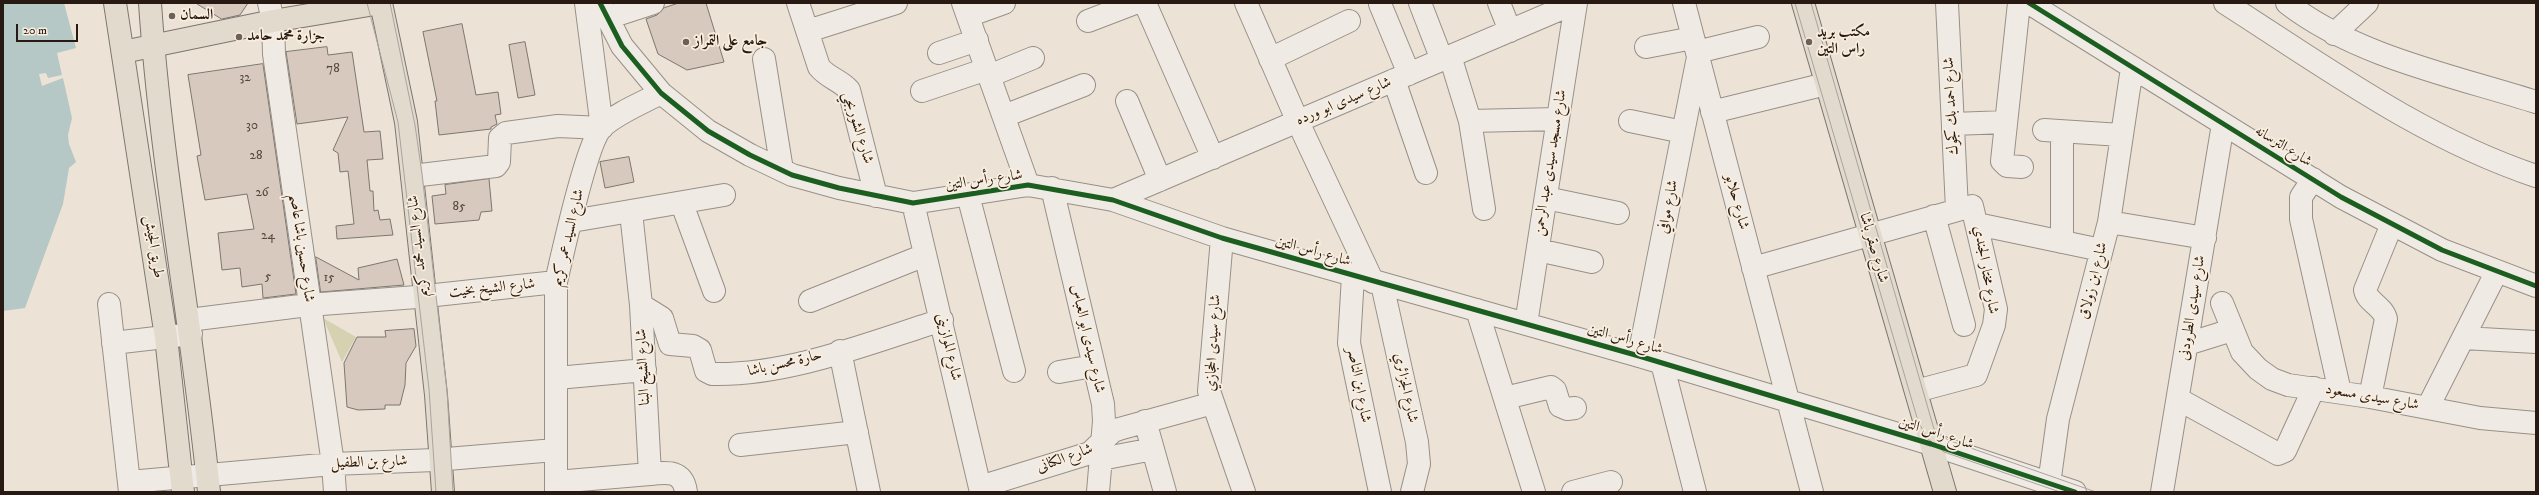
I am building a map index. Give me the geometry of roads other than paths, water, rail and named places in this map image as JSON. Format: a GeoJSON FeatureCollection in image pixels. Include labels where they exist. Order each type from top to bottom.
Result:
{"type":"FeatureCollection","features":[{"type":"Feature","properties":{"kind":"main road","name":"طريق الجيش"},"geometry":{"type":"LineString","coordinates":[[115,3],[166,337],[182,485]]}},
{"type":"Feature","properties":{"kind":"main road","name":"طريق الجيش"},"geometry":{"type":"LineString","coordinates":[[150,3],[158,101],[190,327],[208,483]]}},
{"type":"Feature","properties":{"kind":"main road"},"geometry":{"type":"LineString","coordinates":[[123,52],[153,46],[271,12],[381,3]]}},
{"type":"Feature","properties":{"kind":"main road","name":"شارع السيد محمد كريم"},"geometry":{"type":"LineString","coordinates":[[381,3],[406,122],[442,460],[443,492]]}},
{"type":"Feature","properties":{"kind":"main road","name":"شارع صقر باشا"},"geometry":{"type":"LineString","coordinates":[[1803,3],[1945,492]]}},
{"type":"Feature","properties":{"kind":"street"},"geometry":{"type":"LineString","coordinates":[[586,3],[602,128]]}},
{"type":"Feature","properties":{"kind":"street"},"geometry":{"type":"LineString","coordinates":[[603,10],[653,3]]}},
{"type":"Feature","properties":{"kind":"street","name":"شارع الشوربجي"},"geometry":{"type":"LineString","coordinates":[[798,3],[819,67],[825,74],[849,90],[876,196]]}},
{"type":"Feature","properties":{"kind":"street"},"geometry":{"type":"LineString","coordinates":[[808,31],[896,3]]}},
{"type":"Feature","properties":{"kind":"street"},"geometry":{"type":"LineString","coordinates":[[1004,3],[966,10],[1028,186]]}},
{"type":"Feature","properties":{"kind":"street"},"geometry":{"type":"LineString","coordinates":[[1088,21],[1135,3]]}},
{"type":"Feature","properties":{"kind":"street"},"geometry":{"type":"LineString","coordinates":[[1145,3],[1214,158]]}},
{"type":"Feature","properties":{"kind":"street","name":"شارع الجزائري"},"geometry":{"type":"LineString","coordinates":[[1246,3],[1370,281],[1417,442],[1419,464],[1412,492]]}},
{"type":"Feature","properties":{"kind":"street"},"geometry":{"type":"LineString","coordinates":[[1420,3],[1446,58],[1470,121],[1484,209]]}},
{"type":"Feature","properties":{"kind":"street"},"geometry":{"type":"LineString","coordinates":[[1499,3],[1510,30]]}},
{"type":"Feature","properties":{"kind":"street","name":"شارع سيدى ابو ورده"},"geometry":{"type":"LineString","coordinates":[[1113,200],[1576,3]]}},
{"type":"Feature","properties":{"kind":"street","name":"شارع مسجد سيدى عبد الرحمن"},"geometry":{"type":"LineString","coordinates":[[1526,324],[1576,3]]}},
{"type":"Feature","properties":{"kind":"street","name":"شارع حلابو"},"geometry":{"type":"LineString","coordinates":[[1684,3],[1812,492]]}},
{"type":"Feature","properties":{"kind":"street","name":"شارع احمد بك كجوك"},"geometry":{"type":"LineString","coordinates":[[1947,3],[1957,209]]}},
{"type":"Feature","properties":{"kind":"street"},"geometry":{"type":"LineString","coordinates":[[2019,3],[2003,162],[2007,166],[2022,167]]}},
{"type":"Feature","properties":{"kind":"street","name":"شارع الترسانه"},"geometry":{"type":"LineString","coordinates":[[2029,3],[2313,179],[2392,224],[2442,250],[2536,286]]}},
{"type":"Feature","properties":{"kind":"street"},"geometry":{"type":"LineString","coordinates":[[2225,3],[2310,60],[2375,99],[2440,135],[2508,167],[2536,176]]}},
{"type":"Feature","properties":{"kind":"street"},"geometry":{"type":"LineString","coordinates":[[2287,3],[2334,34],[2364,48],[2536,102]]}},
{"type":"Feature","properties":{"kind":"street"},"geometry":{"type":"LineString","coordinates":[[2334,34],[2367,3]]}},
{"type":"Feature","properties":{"kind":"street"},"geometry":{"type":"LineString","coordinates":[[1380,4],[1402,77],[1426,173]]}},
{"type":"Feature","properties":{"kind":"street","name":"شارع رأس التين"},"geometry":{"type":"LineString","coordinates":[[603,10],[627,51],[660,93],[708,131],[750,155],[782,170],[839,188],[913,203],[1028,186],[1052,188],[1113,200],[1222,238],[1639,356],[1788,400],[1931,444],[2052,488],[2076,492]]}},
{"type":"Feature","properties":{"kind":"street","name":"شارع حسين باشا عاصم"},"geometry":{"type":"LineString","coordinates":[[271,12],[274,54],[308,305],[333,464],[335,492]]}},
{"type":"Feature","properties":{"kind":"street"},"geometry":{"type":"LineString","coordinates":[[1270,59],[1349,21]]}},
{"type":"Feature","properties":{"kind":"street"},"geometry":{"type":"LineString","coordinates":[[1646,47],[1696,49],[1758,37]]}},
{"type":"Feature","properties":{"kind":"street"},"geometry":{"type":"LineString","coordinates":[[939,53],[977,40]]}},
{"type":"Feature","properties":{"kind":"street","name":"شارع موافي"},"geometry":{"type":"LineString","coordinates":[[1639,356],[1683,132],[1696,49]]}},
{"type":"Feature","properties":{"kind":"street"},"geometry":{"type":"LineString","coordinates":[[922,91],[988,73],[1033,58]]}},
{"type":"Feature","properties":{"kind":"street"},"geometry":{"type":"LineString","coordinates":[[764,59],[782,170]]}},
{"type":"Feature","properties":{"kind":"street","name":"شارع ابن زولاق"},"geometry":{"type":"LineString","coordinates":[[2052,488],[2052,452],[2058,419],[2109,222],[2132,68]]}},
{"type":"Feature","properties":{"kind":"street"},"geometry":{"type":"LineString","coordinates":[[1712,112],[1826,84]]}},
{"type":"Feature","properties":{"kind":"street"},"geometry":{"type":"LineString","coordinates":[[1004,116],[1084,85]]}},
{"type":"Feature","properties":{"kind":"street"},"geometry":{"type":"LineString","coordinates":[[412,176],[496,166],[499,162],[500,138],[506,132],[558,126],[602,128],[660,93]]}},
{"type":"Feature","properties":{"kind":"street"},"geometry":{"type":"LineString","coordinates":[[1128,101],[1160,180]]}},
{"type":"Feature","properties":{"kind":"street"},"geometry":{"type":"LineString","coordinates":[[1470,121],[1558,118]]}},
{"type":"Feature","properties":{"kind":"street"},"geometry":{"type":"LineString","coordinates":[[1630,121],[1683,132]]}},
{"type":"Feature","properties":{"kind":"street"},"geometry":{"type":"LineString","coordinates":[[1953,124],[2006,122]]}},
{"type":"Feature","properties":{"kind":"street","name":"شارع سيدى الطرودنى"},"geometry":{"type":"LineString","coordinates":[[2162,492],[2223,124]]}},
{"type":"Feature","properties":{"kind":"street","name":"شارع السيد عمر كريم"},"geometry":{"type":"LineString","coordinates":[[556,487],[556,282],[588,159],[602,128]]}},
{"type":"Feature","properties":{"kind":"street"},"geometry":{"type":"LineString","coordinates":[[2062,242],[2053,131],[2121,135]]}},
{"type":"Feature","properties":{"kind":"street"},"geometry":{"type":"LineString","coordinates":[[2313,179],[2301,197],[2300,219],[2340,392]]}},
{"type":"Feature","properties":{"kind":"street","name":"شارع سيدى ابو العباس"},"geometry":{"type":"LineString","coordinates":[[1052,188],[1103,404],[1098,492]]}},
{"type":"Feature","properties":{"kind":"street"},"geometry":{"type":"LineString","coordinates":[[572,221],[682,204],[724,195]]}},
{"type":"Feature","properties":{"kind":"street"},"geometry":{"type":"LineString","coordinates":[[968,195],[1014,371]]}},
{"type":"Feature","properties":{"kind":"street"},"geometry":{"type":"LineString","coordinates":[[1546,198],[1618,213]]}},
{"type":"Feature","properties":{"kind":"street","name":"شارع الموازينى"},"geometry":{"type":"LineString","coordinates":[[913,203],[981,489]]}},
{"type":"Feature","properties":{"kind":"street"},"geometry":{"type":"LineString","coordinates":[[682,204],[714,292]]}},
{"type":"Feature","properties":{"kind":"street","name":"شارع مختار الجندي"},"geometry":{"type":"LineString","coordinates":[[1753,268],[1972,206],[1996,310],[1994,325],[1978,373],[1916,391]]}},
{"type":"Feature","properties":{"kind":"street","name":"شارع الشيخ البنا"},"geometry":{"type":"LineString","coordinates":[[631,212],[641,305],[650,474]]}},
{"type":"Feature","properties":{"kind":"street"},"geometry":{"type":"LineString","coordinates":[[1934,216],[1964,325]]}},
{"type":"Feature","properties":{"kind":"street"},"geometry":{"type":"LineString","coordinates":[[2109,222],[2205,238]]}},
{"type":"Feature","properties":{"kind":"street"},"geometry":{"type":"LineString","coordinates":[[1977,224],[2101,250]]}},
{"type":"Feature","properties":{"kind":"street"},"geometry":{"type":"LineString","coordinates":[[2370,397],[2386,319],[2382,309],[2368,298],[2365,290],[2392,224]]}},
{"type":"Feature","properties":{"kind":"street","name":"شارع سيدى الحجازي"},"geometry":{"type":"LineString","coordinates":[[1222,238],[1209,391],[1244,492]]}},
{"type":"Feature","properties":{"kind":"street"},"geometry":{"type":"LineString","coordinates":[[1538,250],[1592,262]]}},
{"type":"Feature","properties":{"kind":"street"},"geometry":{"type":"LineString","coordinates":[[810,302],[925,255]]}},
{"type":"Feature","properties":{"kind":"street"},"geometry":{"type":"LineString","coordinates":[[2428,407],[2497,271]]}},
{"type":"Feature","properties":{"kind":"street","name":"شارع ابن الناصر"},"geometry":{"type":"LineString","coordinates":[[1370,281],[1349,343],[1380,492]]}},
{"type":"Feature","properties":{"kind":"street","name":"شارع الشيخ بخيت"},"geometry":{"type":"LineString","coordinates":[[113,343],[166,337],[190,327],[308,305],[424,296],[556,282]]}},
{"type":"Feature","properties":{"kind":"street","name":"شارع سيدى مسعود"},"geometry":{"type":"LineString","coordinates":[[2222,303],[2242,352],[2258,369],[2272,379],[2288,385],[2370,397],[2480,418],[2536,423]]}},
{"type":"Feature","properties":{"kind":"street"},"geometry":{"type":"LineString","coordinates":[[109,304],[129,487]]}},
{"type":"Feature","properties":{"kind":"street","name":"حارة محسن باشا"},"geometry":{"type":"LineString","coordinates":[[641,305],[662,318],[670,344],[693,346],[700,350],[705,369],[710,374],[738,375],[762,372],[840,352],[942,320]]}},
{"type":"Feature","properties":{"kind":"street"},"geometry":{"type":"LineString","coordinates":[[1477,310],[1534,492]]}},
{"type":"Feature","properties":{"kind":"street"},"geometry":{"type":"LineString","coordinates":[[2187,344],[2232,330]]}},
{"type":"Feature","properties":{"kind":"street"},"geometry":{"type":"LineString","coordinates":[[2463,338],[2536,342]]}},
{"type":"Feature","properties":{"kind":"street"},"geometry":{"type":"LineString","coordinates":[[840,352],[869,492]]}},
{"type":"Feature","properties":{"kind":"street"},"geometry":{"type":"LineString","coordinates":[[1662,363],[1695,492]]}},
{"type":"Feature","properties":{"kind":"street"},"geometry":{"type":"LineString","coordinates":[[1059,372],[1093,366]]}},
{"type":"Feature","properties":{"kind":"street"},"geometry":{"type":"LineString","coordinates":[[557,378],[645,370]]}},
{"type":"Feature","properties":{"kind":"street"},"geometry":{"type":"LineString","coordinates":[[1505,398],[1551,387],[1555,390],[1560,406],[1567,409],[1575,408]]}},
{"type":"Feature","properties":{"kind":"street"},"geometry":{"type":"LineString","coordinates":[[2178,399],[2278,454],[2286,451],[2314,388]]}},
{"type":"Feature","properties":{"kind":"street","name":"شارع الكنانى"},"geometry":{"type":"LineString","coordinates":[[981,489],[1090,453],[1101,451],[1113,431],[1213,403]]}},
{"type":"Feature","properties":{"kind":"street"},"geometry":{"type":"LineString","coordinates":[[1145,421],[1165,492]]}},
{"type":"Feature","properties":{"kind":"street"},"geometry":{"type":"LineString","coordinates":[[740,445],[857,432]]}},
{"type":"Feature","properties":{"kind":"street"},"geometry":{"type":"LineString","coordinates":[[1101,451],[1153,449]]}},
{"type":"Feature","properties":{"kind":"street","name":"شارع بن الطفيل"},"geometry":{"type":"LineString","coordinates":[[129,487],[208,483],[333,464],[442,460],[555,450]]}},
{"type":"Feature","properties":{"kind":"street"},"geometry":{"type":"LineString","coordinates":[[556,487],[670,471],[676,474],[684,483],[686,492]]}},
{"type":"Feature","properties":{"kind":"street"},"geometry":{"type":"LineString","coordinates":[[1573,492],[1611,482]]}},
{"type":"Feature","properties":{"kind":"tram line"},"geometry":{"type":"LineString","coordinates":[[367,3],[398,122],[429,389],[436,492]]}},
{"type":"Feature","properties":{"kind":"tram line"},"geometry":{"type":"LineString","coordinates":[[390,3],[415,125],[422,174],[447,391],[453,492]]}},
{"type":"Feature","properties":{"kind":"tram line"},"geometry":{"type":"LineString","coordinates":[[1795,3],[1918,421],[1927,438],[1944,452],[2060,492]]}},
{"type":"Feature","properties":{"kind":"tram line"},"geometry":{"type":"LineString","coordinates":[[1811,3],[1934,429],[1948,440],[2096,492]]}},
{"type":"Feature","properties":{"kind":"place","name":"السمان"},"geometry":{"type":"Point","coordinates":[172,16]}},
{"type":"Feature","properties":{"kind":"place","name":"جزارة محمد حامد"},"geometry":{"type":"Point","coordinates":[239,37]}},
{"type":"Feature","properties":{"kind":"place","name":"جامع على التمراز"},"geometry":{"type":"Point","coordinates":[686,42]}},
{"type":"Feature","properties":{"kind":"place","name":"مكتب بريد راس التين"},"geometry":{"type":"Point","coordinates":[1809,42]}}]}
